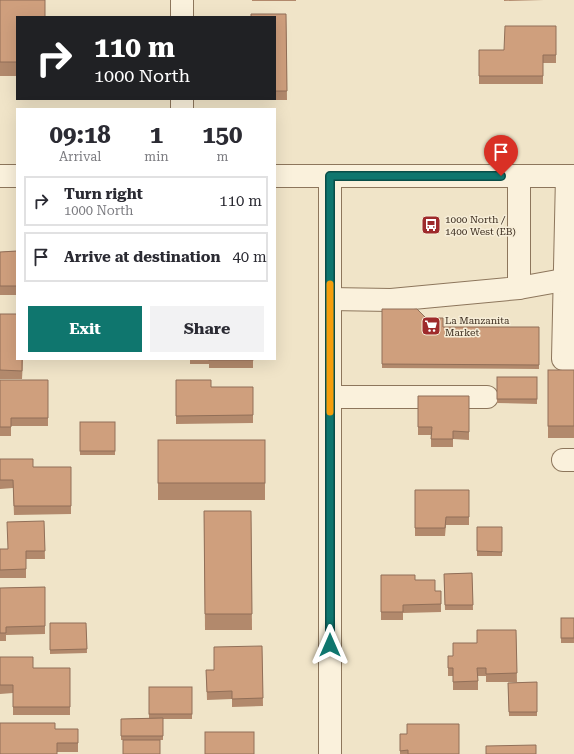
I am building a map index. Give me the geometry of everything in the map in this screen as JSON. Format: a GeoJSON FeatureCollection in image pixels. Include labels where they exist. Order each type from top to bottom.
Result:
{"type":"FeatureCollection","features":[{"type":"Feature","properties":{"kind":"street"},"geometry":{"type":"LineString","coordinates":[[182,0],[182,16]]}},
{"type":"Feature","properties":{"kind":"street"},"geometry":{"type":"LineString","coordinates":[[0,176],[16,176]]}},
{"type":"Feature","properties":{"kind":"street"},"geometry":{"type":"LineString","coordinates":[[276,176],[570,176],[569,279],[563,359],[574,359]]}},
{"type":"Feature","properties":{"kind":"street"},"geometry":{"type":"LineString","coordinates":[[330,176],[330,754]]}},
{"type":"Feature","properties":{"kind":"street"},"geometry":{"type":"LineString","coordinates":[[519,176],[519,288]]}},
{"type":"Feature","properties":{"kind":"street"},"geometry":{"type":"LineString","coordinates":[[330,299],[391,300],[519,288],[569,279]]}},
{"type":"Feature","properties":{"kind":"street"},"geometry":{"type":"LineString","coordinates":[[330,397],[487,397]]}},
{"type":"Feature","properties":{"kind":"building"},"geometry":{"type":"Polygon","coordinates":[[[0,0],[45,0],[45,16],[16,16],[16,62],[0,62],[0,0]]]}},
{"type":"Feature","properties":{"kind":"building"},"geometry":{"type":"Polygon","coordinates":[[[251,14],[286,14],[287,91],[276,91],[276,16],[251,16],[251,14]]]}},
{"type":"Feature","properties":{"kind":"building"},"geometry":{"type":"Polygon","coordinates":[[[505,26],[556,26],[556,55],[543,55],[543,76],[479,76],[479,50],[504,50],[505,26]]]}},
{"type":"Feature","properties":{"kind":"building"},"geometry":{"type":"Polygon","coordinates":[[[16,251],[16,286],[0,286],[0,252],[16,251]]]}},
{"type":"Feature","properties":{"kind":"building"},"geometry":{"type":"Polygon","coordinates":[[[382,309],[417,309],[426,318],[443,318],[443,327],[539,327],[539,365],[382,364],[382,309]]]}},
{"type":"Feature","properties":{"kind":"building"},"geometry":{"type":"Polygon","coordinates":[[[0,314],[16,314],[16,360],[22,360],[22,371],[0,370],[0,314]]]}},
{"type":"Feature","properties":{"kind":"building"},"geometry":{"type":"Polygon","coordinates":[[[548,370],[574,370],[574,426],[548,426],[548,370]]]}},
{"type":"Feature","properties":{"kind":"building"},"geometry":{"type":"Polygon","coordinates":[[[497,377],[537,377],[537,399],[497,399],[497,377]]]}},
{"type":"Feature","properties":{"kind":"building"},"geometry":{"type":"Polygon","coordinates":[[[0,380],[48,380],[48,418],[11,418],[11,427],[0,427],[0,380]]]}},
{"type":"Feature","properties":{"kind":"building"},"geometry":{"type":"Polygon","coordinates":[[[176,380],[211,380],[211,387],[253,387],[253,415],[176,416],[176,380]]]}},
{"type":"Feature","properties":{"kind":"building"},"geometry":{"type":"Polygon","coordinates":[[[418,396],[469,396],[469,432],[453,431],[453,439],[431,439],[432,427],[418,427],[418,396]]]}},
{"type":"Feature","properties":{"kind":"building"},"geometry":{"type":"Polygon","coordinates":[[[80,422],[115,422],[115,451],[80,451],[80,422]]]}},
{"type":"Feature","properties":{"kind":"building"},"geometry":{"type":"Polygon","coordinates":[[[158,440],[265,440],[265,483],[158,483],[158,440]]]}},
{"type":"Feature","properties":{"kind":"building"},"geometry":{"type":"Polygon","coordinates":[[[0,459],[33,459],[33,467],[71,467],[71,506],[14,506],[13,480],[0,480],[0,459]]]}},
{"type":"Feature","properties":{"kind":"building"},"geometry":{"type":"Polygon","coordinates":[[[415,490],[469,490],[469,517],[446,517],[445,528],[415,528],[415,490]]]}},
{"type":"Feature","properties":{"kind":"building"},"geometry":{"type":"Polygon","coordinates":[[[204,511],[251,511],[252,614],[205,614],[204,511]]]}},
{"type":"Feature","properties":{"kind":"building"},"geometry":{"type":"Polygon","coordinates":[[[44,521],[45,551],[26,551],[26,569],[0,570],[0,549],[8,549],[7,522],[44,521]]]}},
{"type":"Feature","properties":{"kind":"building"},"geometry":{"type":"Polygon","coordinates":[[[477,527],[502,527],[502,552],[477,551],[477,527]]]}},
{"type":"Feature","properties":{"kind":"building"},"geometry":{"type":"Polygon","coordinates":[[[472,573],[473,605],[445,605],[444,574],[472,573]]]}},
{"type":"Feature","properties":{"kind":"building"},"geometry":{"type":"Polygon","coordinates":[[[381,575],[415,575],[415,580],[435,580],[435,591],[441,591],[441,604],[403,605],[403,612],[381,612],[381,575]]]}},
{"type":"Feature","properties":{"kind":"building"},"geometry":{"type":"Polygon","coordinates":[[[45,587],[45,626],[6,627],[6,633],[0,633],[0,588],[45,587]]]}},
{"type":"Feature","properties":{"kind":"building"},"geometry":{"type":"Polygon","coordinates":[[[561,618],[574,618],[574,638],[561,638],[561,618]]]}},
{"type":"Feature","properties":{"kind":"building"},"geometry":{"type":"Polygon","coordinates":[[[50,623],[86,623],[87,649],[50,650],[50,623]]]}},
{"type":"Feature","properties":{"kind":"building"},"geometry":{"type":"Polygon","coordinates":[[[477,630],[516,630],[517,673],[486,674],[486,668],[477,668],[478,681],[453,682],[453,668],[448,668],[448,656],[453,656],[453,643],[477,643],[477,630]]]}},
{"type":"Feature","properties":{"kind":"building"},"geometry":{"type":"Polygon","coordinates":[[[262,646],[263,698],[232,699],[232,691],[207,692],[206,670],[214,670],[214,647],[262,646]]]}},
{"type":"Feature","properties":{"kind":"building"},"geometry":{"type":"Polygon","coordinates":[[[0,657],[33,657],[33,668],[70,668],[70,707],[13,707],[13,685],[0,685],[0,657]]]}},
{"type":"Feature","properties":{"kind":"building"},"geometry":{"type":"Polygon","coordinates":[[[537,682],[537,712],[509,712],[508,683],[537,682]]]}},
{"type":"Feature","properties":{"kind":"building"},"geometry":{"type":"Polygon","coordinates":[[[149,687],[192,687],[192,714],[149,714],[149,687]]]}},
{"type":"Feature","properties":{"kind":"building"},"geometry":{"type":"Polygon","coordinates":[[[163,718],[163,736],[121,736],[121,719],[163,718]]]}},
{"type":"Feature","properties":{"kind":"building"},"geometry":{"type":"Polygon","coordinates":[[[0,723],[55,723],[55,729],[78,729],[78,743],[57,743],[57,754],[0,754],[0,723]]]}},
{"type":"Feature","properties":{"kind":"building"},"geometry":{"type":"Polygon","coordinates":[[[407,724],[459,724],[459,754],[408,754],[408,750],[400,751],[400,734],[407,734],[407,724]]]}},
{"type":"Feature","properties":{"kind":"building"},"geometry":{"type":"Polygon","coordinates":[[[205,732],[254,732],[254,754],[205,754],[205,732]]]}},
{"type":"Feature","properties":{"kind":"building"},"geometry":{"type":"Polygon","coordinates":[[[123,740],[160,740],[160,754],[123,754],[123,740]]]}},
{"type":"Feature","properties":{"kind":"building"},"geometry":{"type":"Polygon","coordinates":[[[536,745],[536,754],[486,754],[486,746],[536,745]]]}},
{"type":"Feature","properties":{"kind":"slow traffic"},"geometry":{"type":"LineString","coordinates":[[330,284],[330,412]]}},
{"type":"Feature","properties":{"kind":"place","name":"1000 North / 1400 West (EB)"},"geometry":{"type":"Point","coordinates":[431,225]}},
{"type":"Feature","properties":{"kind":"place","name":"La Manzanita Market"},"geometry":{"type":"Point","coordinates":[431,326]}},
{"type":"Feature","properties":{"kind":"route"},"geometry":{"type":"LineString","coordinates":[[330,645],[330,176],[501,176]]}}]}
